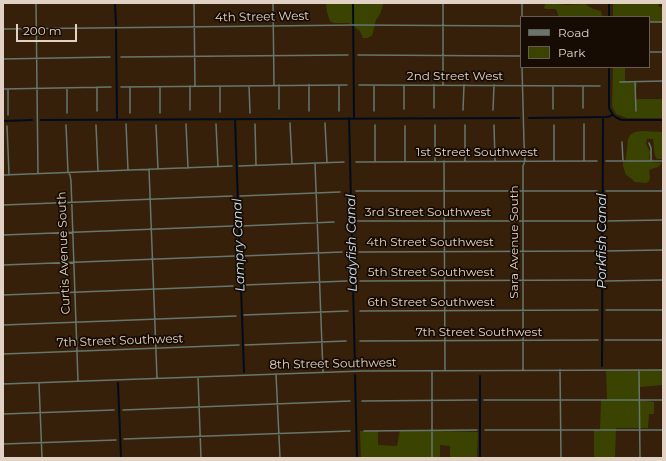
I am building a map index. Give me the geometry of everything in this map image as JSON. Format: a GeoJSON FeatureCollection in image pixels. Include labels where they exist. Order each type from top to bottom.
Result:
{"type":"FeatureCollection","features":[{"type":"Feature","properties":{"kind":"street"},"geometry":{"type":"LineString","coordinates":[[36,3],[38,174]]}},
{"type":"Feature","properties":{"kind":"street"},"geometry":{"type":"LineString","coordinates":[[194,3],[195,86]]}},
{"type":"Feature","properties":{"kind":"street"},"geometry":{"type":"LineString","coordinates":[[273,3],[274,86]]}},
{"type":"Feature","properties":{"kind":"street"},"geometry":{"type":"LineString","coordinates":[[443,3],[443,85]]}},
{"type":"Feature","properties":{"kind":"street"},"geometry":{"type":"LineString","coordinates":[[522,3],[522,16]]}},
{"type":"Feature","properties":{"kind":"street"},"geometry":{"type":"LineString","coordinates":[[650,22],[663,22]]}},
{"type":"Feature","properties":{"kind":"street","name":"4th Street West"},"geometry":{"type":"LineString","coordinates":[[3,29],[351,25],[520,26]]}},
{"type":"Feature","properties":{"kind":"street"},"geometry":{"type":"LineString","coordinates":[[650,52],[663,52]]}},
{"type":"Feature","properties":{"kind":"street"},"geometry":{"type":"LineString","coordinates":[[120,57],[348,55]]}},
{"type":"Feature","properties":{"kind":"street"},"geometry":{"type":"LineString","coordinates":[[358,55],[520,56]]}},
{"type":"Feature","properties":{"kind":"street"},"geometry":{"type":"LineString","coordinates":[[3,59],[110,58]]}},
{"type":"Feature","properties":{"kind":"street","name":"Sara Avenue South"},"geometry":{"type":"LineString","coordinates":[[522,68],[525,161],[523,166],[524,370]]}},
{"type":"Feature","properties":{"kind":"street"},"geometry":{"type":"LineString","coordinates":[[620,82],[663,82]]}},
{"type":"Feature","properties":{"kind":"street"},"geometry":{"type":"LineString","coordinates":[[635,82],[636,112]]}},
{"type":"Feature","properties":{"kind":"street"},"geometry":{"type":"LineString","coordinates":[[309,85],[309,112]]}},
{"type":"Feature","properties":{"kind":"street"},"geometry":{"type":"LineString","coordinates":[[339,85],[339,111]]}},
{"type":"Feature","properties":{"kind":"street"},"geometry":{"type":"LineString","coordinates":[[121,87],[347,85]]}},
{"type":"Feature","properties":{"kind":"street","name":"2nd Street West"},"geometry":{"type":"LineString","coordinates":[[359,85],[600,86]]}},
{"type":"Feature","properties":{"kind":"street"},"geometry":{"type":"LineString","coordinates":[[374,85],[374,111]]}},
{"type":"Feature","properties":{"kind":"street"},"geometry":{"type":"LineString","coordinates":[[404,85],[404,109]]}},
{"type":"Feature","properties":{"kind":"street"},"geometry":{"type":"LineString","coordinates":[[434,85],[434,108]]}},
{"type":"Feature","properties":{"kind":"street"},"geometry":{"type":"LineString","coordinates":[[463,110],[464,85]]}},
{"type":"Feature","properties":{"kind":"street"},"geometry":{"type":"LineString","coordinates":[[190,86],[190,110]]}},
{"type":"Feature","properties":{"kind":"street"},"geometry":{"type":"LineString","coordinates":[[220,86],[220,112]]}},
{"type":"Feature","properties":{"kind":"street"},"geometry":{"type":"LineString","coordinates":[[249,86],[250,113]]}},
{"type":"Feature","properties":{"kind":"street"},"geometry":{"type":"LineString","coordinates":[[279,86],[280,109]]}},
{"type":"Feature","properties":{"kind":"street"},"geometry":{"type":"LineString","coordinates":[[494,86],[494,110]]}},
{"type":"Feature","properties":{"kind":"street"},"geometry":{"type":"LineString","coordinates":[[553,86],[553,109]]}},
{"type":"Feature","properties":{"kind":"street"},"geometry":{"type":"LineString","coordinates":[[583,86],[583,108]]}},
{"type":"Feature","properties":{"kind":"street"},"geometry":{"type":"LineString","coordinates":[[97,87],[97,111]]}},
{"type":"Feature","properties":{"kind":"street"},"geometry":{"type":"LineString","coordinates":[[3,89],[111,87]]}},
{"type":"Feature","properties":{"kind":"street"},"geometry":{"type":"LineString","coordinates":[[130,87],[130,113]]}},
{"type":"Feature","properties":{"kind":"street"},"geometry":{"type":"LineString","coordinates":[[160,87],[160,113]]}},
{"type":"Feature","properties":{"kind":"street"},"geometry":{"type":"LineString","coordinates":[[8,88],[8,115]]}},
{"type":"Feature","properties":{"kind":"street"},"geometry":{"type":"LineString","coordinates":[[67,88],[67,113]]}},
{"type":"Feature","properties":{"kind":"street"},"geometry":{"type":"LineString","coordinates":[[325,123],[327,163]]}},
{"type":"Feature","properties":{"kind":"street"},"geometry":{"type":"LineString","coordinates":[[126,124],[128,170]]}},
{"type":"Feature","properties":{"kind":"street"},"geometry":{"type":"LineString","coordinates":[[186,124],[188,168]]}},
{"type":"Feature","properties":{"kind":"street"},"geometry":{"type":"LineString","coordinates":[[216,124],[218,167]]}},
{"type":"Feature","properties":{"kind":"street"},"geometry":{"type":"LineString","coordinates":[[255,124],[256,166]]}},
{"type":"Feature","properties":{"kind":"street"},"geometry":{"type":"LineString","coordinates":[[290,124],[292,164]]}},
{"type":"Feature","properties":{"kind":"street"},"geometry":{"type":"LineString","coordinates":[[584,124],[584,161]]}},
{"type":"Feature","properties":{"kind":"street","name":"Curtis Avenue South"},"geometry":{"type":"LineString","coordinates":[[66,125],[68,172],[70,175],[78,381]]}},
{"type":"Feature","properties":{"kind":"street"},"geometry":{"type":"LineString","coordinates":[[96,125],[98,171]]}},
{"type":"Feature","properties":{"kind":"street"},"geometry":{"type":"LineString","coordinates":[[156,125],[158,169]]}},
{"type":"Feature","properties":{"kind":"street"},"geometry":{"type":"LineString","coordinates":[[375,125],[375,162]]}},
{"type":"Feature","properties":{"kind":"street"},"geometry":{"type":"LineString","coordinates":[[435,125],[435,161]]}},
{"type":"Feature","properties":{"kind":"street"},"geometry":{"type":"LineString","coordinates":[[464,125],[465,161]]}},
{"type":"Feature","properties":{"kind":"street"},"geometry":{"type":"LineString","coordinates":[[494,125],[495,161]]}},
{"type":"Feature","properties":{"kind":"street"},"geometry":{"type":"LineString","coordinates":[[554,125],[554,161]]}},
{"type":"Feature","properties":{"kind":"street"},"geometry":{"type":"LineString","coordinates":[[7,126],[9,175]]}},
{"type":"Feature","properties":{"kind":"street"},"geometry":{"type":"LineString","coordinates":[[405,126],[405,162]]}},
{"type":"Feature","properties":{"kind":"street"},"geometry":{"type":"LineString","coordinates":[[622,142],[622,161]]}},
{"type":"Feature","properties":{"kind":"street"},"geometry":{"type":"LineString","coordinates":[[649,143],[651,148],[651,161]]}},
{"type":"Feature","properties":{"kind":"street"},"geometry":{"type":"LineString","coordinates":[[444,161],[445,371]]}},
{"type":"Feature","properties":{"kind":"street","name":"1st Street Southwest"},"geometry":{"type":"LineString","coordinates":[[356,162],[597,161]]}},
{"type":"Feature","properties":{"kind":"street"},"geometry":{"type":"LineString","coordinates":[[606,161],[663,161]]}},
{"type":"Feature","properties":{"kind":"street"},"geometry":{"type":"LineString","coordinates":[[239,166],[344,162]]}},
{"type":"Feature","properties":{"kind":"street"},"geometry":{"type":"LineString","coordinates":[[315,163],[323,372]]}},
{"type":"Feature","properties":{"kind":"street"},"geometry":{"type":"LineString","coordinates":[[3,175],[232,166]]}},
{"type":"Feature","properties":{"kind":"street"},"geometry":{"type":"LineString","coordinates":[[149,169],[157,378]]}},
{"type":"Feature","properties":{"kind":"street"},"geometry":{"type":"LineString","coordinates":[[356,192],[597,191]]}},
{"type":"Feature","properties":{"kind":"street"},"geometry":{"type":"LineString","coordinates":[[606,191],[663,191]]}},
{"type":"Feature","properties":{"kind":"street"},"geometry":{"type":"LineString","coordinates":[[240,196],[340,192]]}},
{"type":"Feature","properties":{"kind":"street"},"geometry":{"type":"LineString","coordinates":[[3,205],[232,196]]}},
{"type":"Feature","properties":{"kind":"street"},"geometry":{"type":"LineString","coordinates":[[606,220],[663,220]]}},
{"type":"Feature","properties":{"kind":"street","name":"3rd Street Southwest"},"geometry":{"type":"LineString","coordinates":[[357,222],[596,221]]}},
{"type":"Feature","properties":{"kind":"street"},"geometry":{"type":"LineString","coordinates":[[241,226],[334,222]]}},
{"type":"Feature","properties":{"kind":"street"},"geometry":{"type":"LineString","coordinates":[[3,235],[233,226]]}},
{"type":"Feature","properties":{"kind":"street"},"geometry":{"type":"LineString","coordinates":[[605,251],[663,250]]}},
{"type":"Feature","properties":{"kind":"street","name":"4th Street Southwest"},"geometry":{"type":"LineString","coordinates":[[359,252],[597,251]]}},
{"type":"Feature","properties":{"kind":"street"},"geometry":{"type":"LineString","coordinates":[[242,256],[342,252]]}},
{"type":"Feature","properties":{"kind":"street"},"geometry":{"type":"LineString","coordinates":[[3,265],[235,256]]}},
{"type":"Feature","properties":{"kind":"street","name":"5th Street Southwest"},"geometry":{"type":"LineString","coordinates":[[360,281],[598,280]]}},
{"type":"Feature","properties":{"kind":"street"},"geometry":{"type":"LineString","coordinates":[[605,280],[663,280]]}},
{"type":"Feature","properties":{"kind":"street"},"geometry":{"type":"LineString","coordinates":[[244,285],[347,282]]}},
{"type":"Feature","properties":{"kind":"street"},"geometry":{"type":"LineString","coordinates":[[3,294],[233,286]]}},
{"type":"Feature","properties":{"kind":"street","name":"6th Street Southwest"},"geometry":{"type":"LineString","coordinates":[[360,311],[598,310]]}},
{"type":"Feature","properties":{"kind":"street"},"geometry":{"type":"LineString","coordinates":[[606,310],[663,310]]}},
{"type":"Feature","properties":{"kind":"street"},"geometry":{"type":"LineString","coordinates":[[244,315],[348,311]]}},
{"type":"Feature","properties":{"kind":"street"},"geometry":{"type":"LineString","coordinates":[[3,324],[236,316]]}},
{"type":"Feature","properties":{"kind":"street","name":"7th Street Southwest"},"geometry":{"type":"LineString","coordinates":[[360,341],[598,340]]}},
{"type":"Feature","properties":{"kind":"street"},"geometry":{"type":"LineString","coordinates":[[605,340],[663,340]]}},
{"type":"Feature","properties":{"kind":"street"},"geometry":{"type":"LineString","coordinates":[[245,345],[346,341]]}},
{"type":"Feature","properties":{"kind":"street","name":"7th Street Southwest"},"geometry":{"type":"LineString","coordinates":[[3,354],[239,346]]}},
{"type":"Feature","properties":{"kind":"street"},"geometry":{"type":"LineString","coordinates":[[560,370],[561,458]]}},
{"type":"Feature","properties":{"kind":"street"},"geometry":{"type":"LineString","coordinates":[[639,370],[640,458]]}},
{"type":"Feature","properties":{"kind":"street","name":"8th Street Southwest"},"geometry":{"type":"LineString","coordinates":[[3,384],[323,372],[663,370]]}},
{"type":"Feature","properties":{"kind":"street"},"geometry":{"type":"LineString","coordinates":[[432,371],[432,458]]}},
{"type":"Feature","properties":{"kind":"street"},"geometry":{"type":"LineString","coordinates":[[276,374],[280,458]]}},
{"type":"Feature","properties":{"kind":"street"},"geometry":{"type":"LineString","coordinates":[[198,377],[201,458]]}},
{"type":"Feature","properties":{"kind":"street"},"geometry":{"type":"LineString","coordinates":[[39,383],[42,458]]}},
{"type":"Feature","properties":{"kind":"street"},"geometry":{"type":"LineString","coordinates":[[362,401],[477,400]]}},
{"type":"Feature","properties":{"kind":"street"},"geometry":{"type":"LineString","coordinates":[[484,400],[663,400]]}},
{"type":"Feature","properties":{"kind":"street"},"geometry":{"type":"LineString","coordinates":[[123,410],[350,401]]}},
{"type":"Feature","properties":{"kind":"street"},"geometry":{"type":"LineString","coordinates":[[3,414],[114,410]]}},
{"type":"Feature","properties":{"kind":"street"},"geometry":{"type":"LineString","coordinates":[[364,430],[477,430]]}},
{"type":"Feature","properties":{"kind":"street"},"geometry":{"type":"LineString","coordinates":[[484,430],[663,430]]}},
{"type":"Feature","properties":{"kind":"street"},"geometry":{"type":"LineString","coordinates":[[124,440],[350,431]]}},
{"type":"Feature","properties":{"kind":"street"},"geometry":{"type":"LineString","coordinates":[[3,444],[116,440]]}},
{"type":"Feature","properties":{"kind":"green space"},"geometry":{"type":"Polygon","coordinates":[[[326,3],[382,3],[383,5],[376,20],[372,36],[363,38],[360,31],[349,23],[334,23],[330,21],[326,3]]]}},
{"type":"Feature","properties":{"kind":"green space"},"geometry":{"type":"Polygon","coordinates":[[[546,3],[567,5],[585,4],[593,9],[601,11],[602,16],[559,16],[556,9],[545,9],[544,7],[546,3]]]}},
{"type":"Feature","properties":{"kind":"green space"},"geometry":{"type":"Polygon","coordinates":[[[613,3],[658,3],[659,7],[663,7],[663,22],[650,22],[650,16],[613,16],[613,3]]]}},
{"type":"Feature","properties":{"kind":"green space"},"geometry":{"type":"Polygon","coordinates":[[[613,68],[625,68],[625,81],[637,83],[635,99],[663,99],[663,118],[627,118],[616,114],[612,106],[613,68]]]}},
{"type":"Feature","properties":{"kind":"green space"},"geometry":{"type":"Polygon","coordinates":[[[641,131],[663,132],[663,159],[657,159],[655,156],[653,139],[647,139],[646,144],[650,152],[649,158],[651,162],[662,163],[658,167],[649,171],[649,181],[646,183],[634,182],[626,175],[623,166],[630,135],[641,131]]]}},
{"type":"Feature","properties":{"kind":"green space"},"geometry":{"type":"Polygon","coordinates":[[[606,370],[663,370],[663,385],[640,387],[640,400],[654,402],[654,414],[649,414],[648,428],[616,428],[615,458],[594,458],[594,430],[600,430],[601,400],[607,400],[606,370]]]}},
{"type":"Feature","properties":{"kind":"green space"},"geometry":{"type":"Polygon","coordinates":[[[400,430],[478,432],[477,458],[450,458],[450,446],[440,445],[440,458],[361,458],[360,431],[378,431],[378,445],[397,446],[400,430]]]}},
{"type":"Feature","properties":{"kind":"waterway"},"geometry":{"type":"LineString","coordinates":[[115,3],[116,25]]}},
{"type":"Feature","properties":{"kind":"waterway","name":"Ladyfish Canal"},"geometry":{"type":"LineString","coordinates":[[353,3],[354,119]]}},
{"type":"Feature","properties":{"kind":"waterway"},"geometry":{"type":"LineString","coordinates":[[609,3],[609,16]]}},
{"type":"Feature","properties":{"kind":"waterway"},"geometry":{"type":"LineString","coordinates":[[116,30],[117,120]]}},
{"type":"Feature","properties":{"kind":"waterway"},"geometry":{"type":"LineString","coordinates":[[609,68],[609,108],[613,115],[622,120],[663,120]]}},
{"type":"Feature","properties":{"kind":"waterway"},"geometry":{"type":"LineString","coordinates":[[529,118],[607,117],[613,115]]}},
{"type":"Feature","properties":{"kind":"waterway","name":"Porkfish Canal"},"geometry":{"type":"LineString","coordinates":[[602,366],[603,117]]}},
{"type":"Feature","properties":{"kind":"waterway","name":"Ladyfish Canal"},"geometry":{"type":"LineString","coordinates":[[349,118],[355,367]]}},
{"type":"Feature","properties":{"kind":"waterway"},"geometry":{"type":"LineString","coordinates":[[41,120],[519,118]]}},
{"type":"Feature","properties":{"kind":"waterway","name":"Lampry Canal"},"geometry":{"type":"LineString","coordinates":[[235,119],[244,372]]}},
{"type":"Feature","properties":{"kind":"waterway"},"geometry":{"type":"LineString","coordinates":[[3,121],[32,120]]}},
{"type":"Feature","properties":{"kind":"waterway","name":"Ladyfish Canal"},"geometry":{"type":"LineString","coordinates":[[355,375],[357,458]]}},
{"type":"Feature","properties":{"kind":"waterway"},"geometry":{"type":"LineString","coordinates":[[480,376],[480,458]]}},
{"type":"Feature","properties":{"kind":"waterway"},"geometry":{"type":"LineString","coordinates":[[118,383],[121,458]]}}]}
